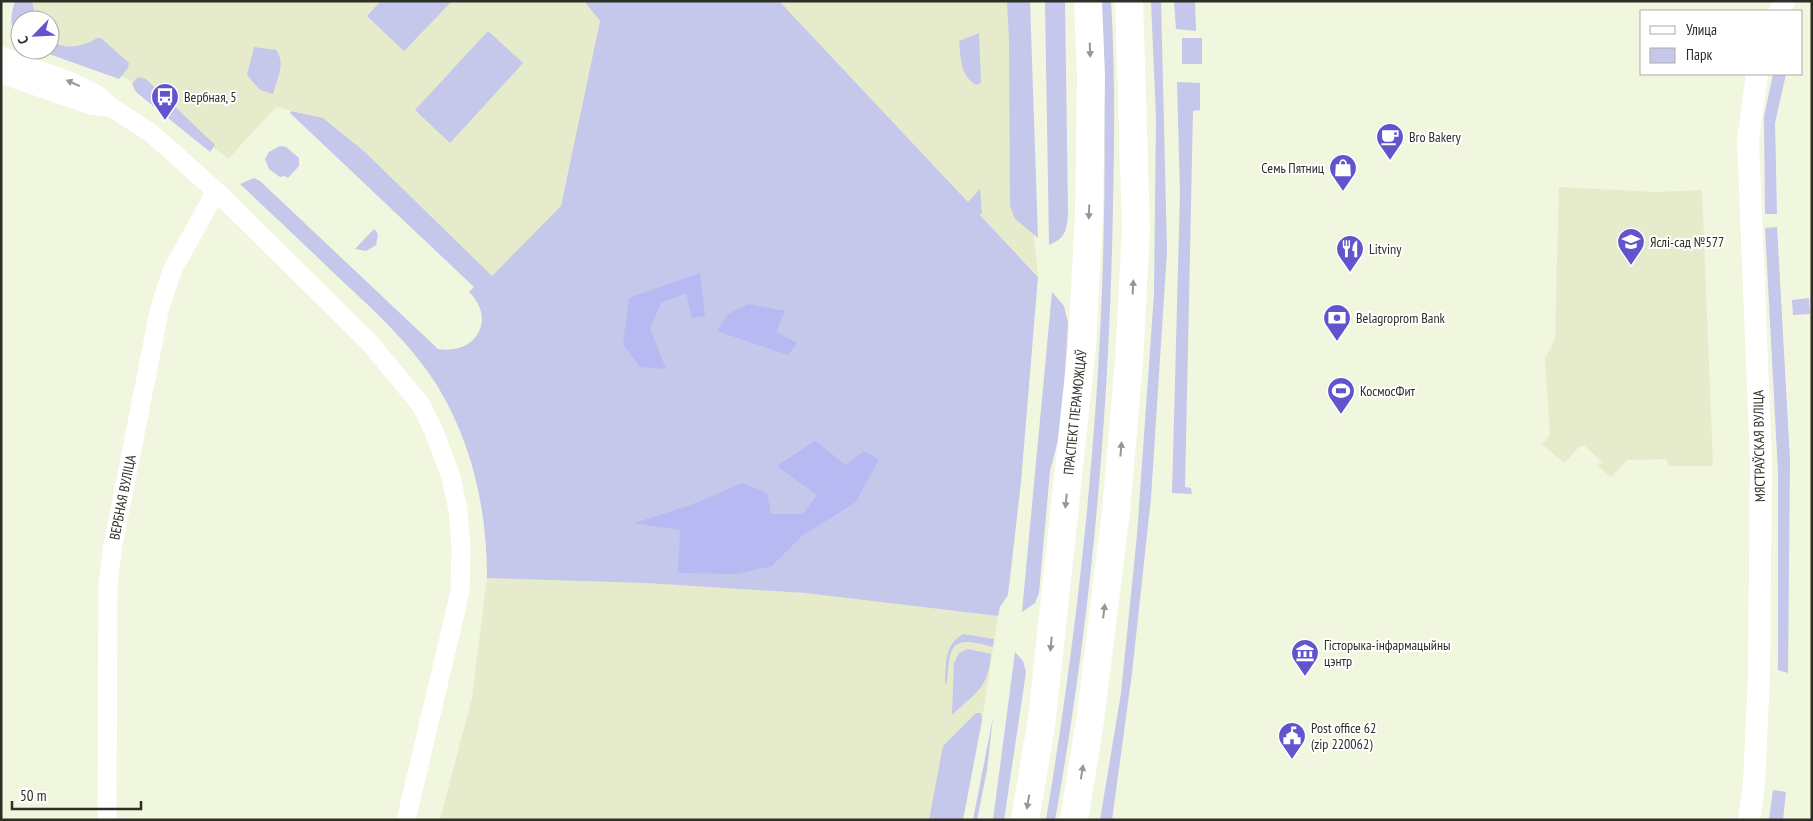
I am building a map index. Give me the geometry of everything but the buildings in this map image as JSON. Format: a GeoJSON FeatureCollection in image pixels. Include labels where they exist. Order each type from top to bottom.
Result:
{"type":"FeatureCollection","features":[{"type":"Feature","properties":{"kind":"main road","name":"ПРАСПЕКТ ПЕРАМОЖЦАЎ"},"geometry":{"type":"LineString","coordinates":[[1025,820],[1042,719],[1082,346],[1089,214],[1091,76],[1088,1]]}},
{"type":"Feature","properties":{"kind":"main road"},"geometry":{"type":"LineString","coordinates":[[1074,820],[1090,721],[1114,530],[1129,362],[1136,229],[1129,1]]}},
{"type":"Feature","properties":{"kind":"street"},"geometry":{"type":"LineString","coordinates":[[1,56],[69,81],[96,94],[114,109],[151,133],[216,192],[370,342],[400,377],[421,406],[433,429],[452,477],[458,510],[461,546],[460,592],[406,820]]}},
{"type":"Feature","properties":{"kind":"street"},"geometry":{"type":"LineString","coordinates":[[1,74],[91,106],[114,109]]}},
{"type":"Feature","properties":{"kind":"street","name":"МЯСТРАЎСКАЯ ВУЛІЦА"},"geometry":{"type":"LineString","coordinates":[[1749,820],[1754,784],[1759,675],[1761,460],[1748,141],[1757,75]]}},
{"type":"Feature","properties":{"kind":"street","name":"ВЕРБНАЯ ВУЛІЦА"},"geometry":{"type":"LineString","coordinates":[[107,820],[106,622],[113,545],[160,307],[172,270],[216,192]]}},
{"type":"Feature","properties":{"kind":"shaded area"},"geometry":{"type":"Polygon","coordinates":[[[21,1],[584,1],[600,21],[561,207],[492,277],[365,152],[323,118],[276,107],[228,159],[129,80],[85,58],[60,49],[60,10],[26,10],[21,1]]]}},
{"type":"Feature","properties":{"kind":"shaded area"},"geometry":{"type":"Polygon","coordinates":[[[779,1],[1011,1],[1038,276],[779,1]]]}},
{"type":"Feature","properties":{"kind":"shaded area","name":"Яслі-сад №577"},"geometry":{"type":"Polygon","coordinates":[[[1559,187],[1656,192],[1702,190],[1713,466],[1668,466],[1667,459],[1627,460],[1611,477],[1598,466],[1602,462],[1585,446],[1580,446],[1564,463],[1542,444],[1550,435],[1545,359],[1555,339],[1559,187]]]}},
{"type":"Feature","properties":{"kind":"shaded area"},"geometry":{"type":"Polygon","coordinates":[[[700,273],[705,316],[692,318],[686,293],[661,303],[650,328],[666,369],[640,367],[623,344],[629,298],[700,273]]]}},
{"type":"Feature","properties":{"kind":"shaded area"},"geometry":{"type":"Polygon","coordinates":[[[748,304],[785,311],[776,332],[797,343],[788,355],[717,331],[728,314],[748,304]]]}},
{"type":"Feature","properties":{"kind":"shaded area"},"geometry":{"type":"Polygon","coordinates":[[[815,441],[846,465],[864,451],[879,459],[856,502],[803,535],[772,566],[736,574],[678,573],[680,530],[634,523],[688,506],[743,483],[767,493],[771,514],[803,514],[817,495],[777,466],[815,441]]]}},
{"type":"Feature","properties":{"kind":"shaded area"},"geometry":{"type":"Polygon","coordinates":[[[487,578],[645,583],[805,593],[998,616],[982,720],[958,820],[440,820],[472,698],[487,578]]]}},
{"type":"Feature","properties":{"kind":"green space"},"geometry":{"type":"Polygon","coordinates":[[[15,1],[32,1],[34,10],[13,10],[15,1]]]}},
{"type":"Feature","properties":{"kind":"green space"},"geometry":{"type":"Polygon","coordinates":[[[381,1],[452,1],[404,51],[367,16],[381,1]]]}},
{"type":"Feature","properties":{"kind":"green space"},"geometry":{"type":"Polygon","coordinates":[[[584,1],[779,1],[968,202],[980,189],[982,214],[980,215],[1038,277],[1021,482],[1008,595],[1000,607],[998,616],[805,593],[645,583],[487,578],[484,528],[476,479],[460,432],[438,387],[417,357],[392,329],[240,184],[254,178],[260,181],[438,349],[451,349],[463,346],[472,341],[482,323],[477,302],[469,292],[474,287],[290,113],[291,111],[323,118],[365,152],[492,276],[561,206],[600,21],[584,1]]]}},
{"type":"Feature","properties":{"kind":"green space"},"geometry":{"type":"Polygon","coordinates":[[[1007,1],[1030,1],[1038,238],[1015,219],[1010,206],[1007,1]]]}},
{"type":"Feature","properties":{"kind":"green space"},"geometry":{"type":"Polygon","coordinates":[[[1045,1],[1065,1],[1068,213],[1067,224],[1062,236],[1049,245],[1045,1]]]}},
{"type":"Feature","properties":{"kind":"green space"},"geometry":{"type":"Polygon","coordinates":[[[1101,1],[1111,1],[1114,94],[1112,249],[1106,392],[1087,607],[1078,678],[1055,820],[1046,820],[1062,719],[1075,617],[1087,514],[1095,412],[1104,207],[1101,1]]]}},
{"type":"Feature","properties":{"kind":"green space"},"geometry":{"type":"Polygon","coordinates":[[[1151,1],[1161,1],[1167,251],[1151,498],[1132,673],[1112,820],[1100,820],[1121,693],[1137,535],[1154,294],[1156,118],[1151,1]]]}},
{"type":"Feature","properties":{"kind":"green space"},"geometry":{"type":"Polygon","coordinates":[[[1174,1],[1195,1],[1196,31],[1176,29],[1174,1]]]}},
{"type":"Feature","properties":{"kind":"green space"},"geometry":{"type":"Polygon","coordinates":[[[488,31],[523,63],[450,143],[415,110],[488,31]]]}},
{"type":"Feature","properties":{"kind":"green space"},"geometry":{"type":"Polygon","coordinates":[[[979,33],[981,83],[976,85],[964,71],[959,41],[979,33]]]}},
{"type":"Feature","properties":{"kind":"green space"},"geometry":{"type":"Polygon","coordinates":[[[101,38],[129,63],[128,68],[119,79],[60,58],[60,45],[73,46],[101,38]]]}},
{"type":"Feature","properties":{"kind":"green space"},"geometry":{"type":"Polygon","coordinates":[[[1182,38],[1202,38],[1202,64],[1182,64],[1182,38]]]}},
{"type":"Feature","properties":{"kind":"green space"},"geometry":{"type":"Polygon","coordinates":[[[254,47],[276,50],[279,55],[280,71],[273,94],[260,90],[247,75],[254,47]]]}},
{"type":"Feature","properties":{"kind":"green space"},"geometry":{"type":"Polygon","coordinates":[[[1773,75],[1786,75],[1775,123],[1777,214],[1765,214],[1764,117],[1773,75]]]}},
{"type":"Feature","properties":{"kind":"green space"},"geometry":{"type":"Polygon","coordinates":[[[138,77],[146,79],[215,145],[210,152],[136,92],[132,84],[138,77]]]}},
{"type":"Feature","properties":{"kind":"green space"},"geometry":{"type":"Polygon","coordinates":[[[1177,82],[1200,83],[1200,110],[1193,111],[1185,487],[1191,488],[1192,494],[1172,493],[1180,193],[1177,82]]]}},
{"type":"Feature","properties":{"kind":"green space"},"geometry":{"type":"Polygon","coordinates":[[[280,146],[286,147],[299,158],[299,166],[288,178],[285,176],[280,177],[269,169],[265,159],[269,152],[280,146]]]}},
{"type":"Feature","properties":{"kind":"green space"},"geometry":{"type":"Polygon","coordinates":[[[1777,227],[1790,460],[1788,673],[1778,670],[1778,472],[1765,228],[1777,227]]]}},
{"type":"Feature","properties":{"kind":"green space"},"geometry":{"type":"Polygon","coordinates":[[[374,229],[378,234],[376,245],[366,251],[355,249],[374,229]]]}},
{"type":"Feature","properties":{"kind":"green space"},"geometry":{"type":"Polygon","coordinates":[[[1052,292],[1064,306],[1068,323],[1062,425],[1050,471],[1039,593],[1035,603],[1022,612],[1052,292]]]}},
{"type":"Feature","properties":{"kind":"green space"},"geometry":{"type":"Polygon","coordinates":[[[1809,298],[1810,314],[1793,315],[1792,300],[1809,298]]]}},
{"type":"Feature","properties":{"kind":"green space"},"geometry":{"type":"Polygon","coordinates":[[[963,634],[994,639],[993,647],[968,642],[955,646],[949,659],[947,683],[945,684],[946,662],[949,649],[957,638],[963,634]]]}},
{"type":"Feature","properties":{"kind":"green space"},"geometry":{"type":"Polygon","coordinates":[[[968,649],[991,654],[987,675],[984,683],[974,695],[952,715],[954,663],[959,653],[968,649]]]}},
{"type":"Feature","properties":{"kind":"green space"},"geometry":{"type":"Polygon","coordinates":[[[1015,652],[1023,661],[1026,672],[1004,820],[993,820],[1015,652]]]}},
{"type":"Feature","properties":{"kind":"green space"},"geometry":{"type":"Polygon","coordinates":[[[976,713],[981,713],[982,720],[963,820],[929,820],[943,746],[976,713]]]}},
{"type":"Feature","properties":{"kind":"green space"},"geometry":{"type":"Polygon","coordinates":[[[993,717],[987,770],[977,820],[973,820],[993,717]]]}},
{"type":"Feature","properties":{"kind":"green space"},"geometry":{"type":"Polygon","coordinates":[[[1773,790],[1786,792],[1783,820],[1769,820],[1773,790]]]}},
{"type":"Feature","properties":{"kind":"place","name":"Вербная, 5"},"geometry":{"type":"Point","coordinates":[165,121]}},
{"type":"Feature","properties":{"kind":"place","name":"Bro Bakery"},"geometry":{"type":"Point","coordinates":[1390,161]}},
{"type":"Feature","properties":{"kind":"place","name":"Семь Пятниц"},"geometry":{"type":"Point","coordinates":[1343,192]}},
{"type":"Feature","properties":{"kind":"place","name":"Яслі-сад №577"},"geometry":{"type":"Point","coordinates":[1631,266]}},
{"type":"Feature","properties":{"kind":"place","name":"Litviny"},"geometry":{"type":"Point","coordinates":[1350,273]}},
{"type":"Feature","properties":{"kind":"place","name":"Belagroprom Bank"},"geometry":{"type":"Point","coordinates":[1337,342]}},
{"type":"Feature","properties":{"kind":"place","name":"КосмосФит"},"geometry":{"type":"Point","coordinates":[1341,415]}},
{"type":"Feature","properties":{"kind":"place","name":"Гісторыка-інфармацыйны цэнтр"},"geometry":{"type":"Point","coordinates":[1305,677]}},
{"type":"Feature","properties":{"kind":"place","name":"Post office 62 (zip 220062)"},"geometry":{"type":"Point","coordinates":[1292,760]}}]}
